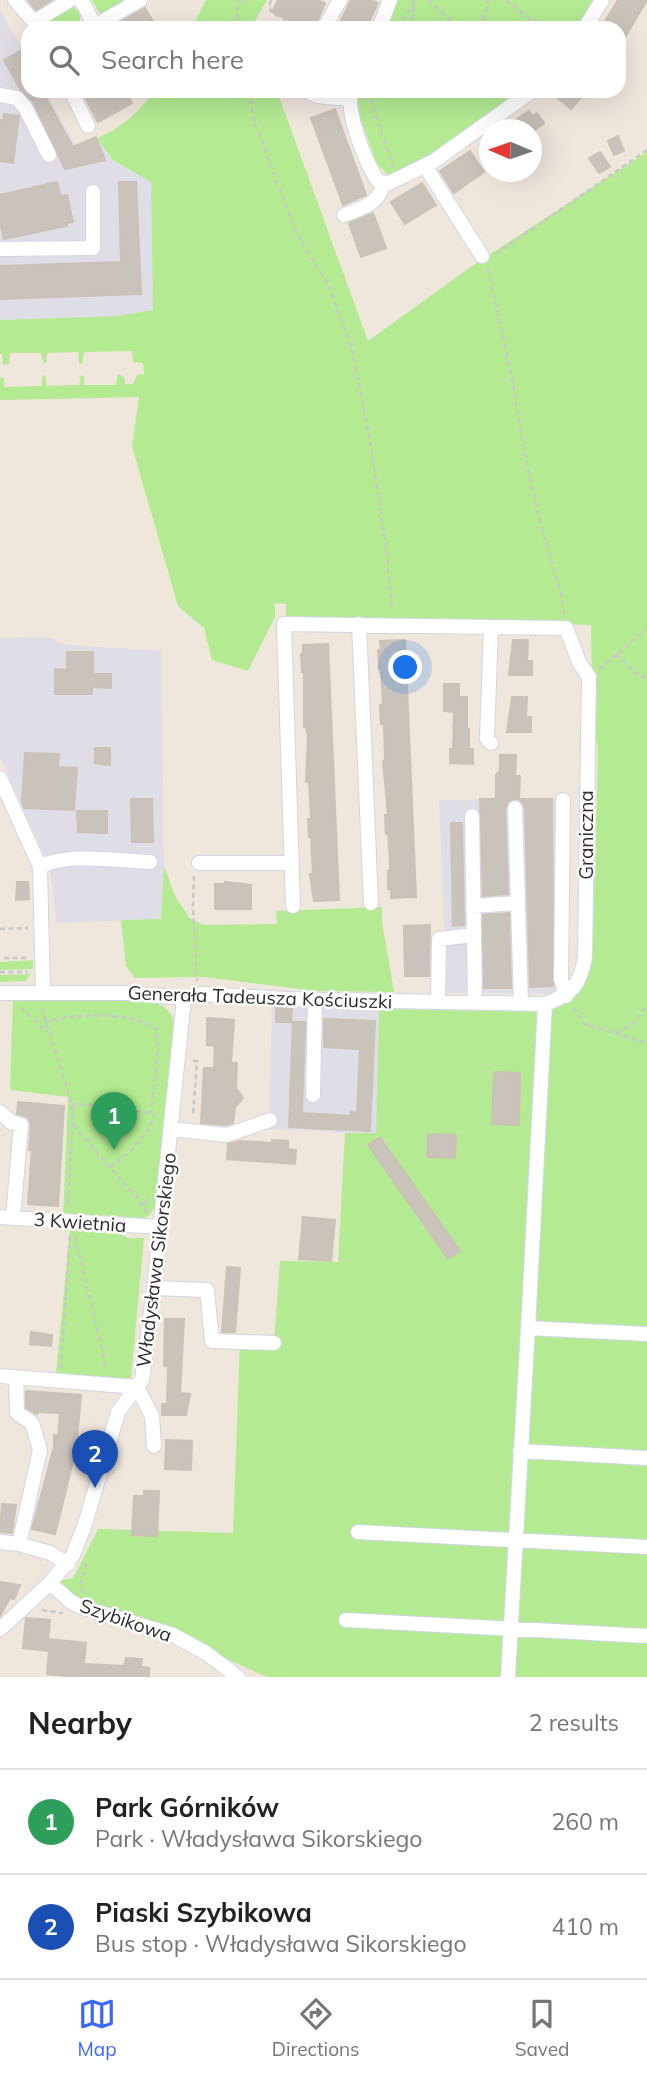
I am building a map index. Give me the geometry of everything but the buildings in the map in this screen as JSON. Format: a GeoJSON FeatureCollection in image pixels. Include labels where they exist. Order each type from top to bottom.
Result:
{"type":"FeatureCollection","features":[{"type":"Feature","properties":{"kind":"street"},"geometry":{"type":"LineString","coordinates":[[15,0],[33,21]]}},
{"type":"Feature","properties":{"kind":"street"},"geometry":{"type":"LineString","coordinates":[[41,21],[70,0]]}},
{"type":"Feature","properties":{"kind":"street"},"geometry":{"type":"LineString","coordinates":[[81,0],[90,21]]}},
{"type":"Feature","properties":{"kind":"street"},"geometry":{"type":"LineString","coordinates":[[103,21],[140,0]]}},
{"type":"Feature","properties":{"kind":"street"},"geometry":{"type":"LineString","coordinates":[[328,21],[340,0]]}},
{"type":"Feature","properties":{"kind":"street"},"geometry":{"type":"LineString","coordinates":[[382,21],[390,0]]}},
{"type":"Feature","properties":{"kind":"street"},"geometry":{"type":"LineString","coordinates":[[589,21],[602,0]]}},
{"type":"Feature","properties":{"kind":"street"},"geometry":{"type":"LineString","coordinates":[[0,95],[17,98],[25,107],[49,155]]}},
{"type":"Feature","properties":{"kind":"street"},"geometry":{"type":"LineString","coordinates":[[75,98],[88,126]]}},
{"type":"Feature","properties":{"kind":"street"},"geometry":{"type":"LineString","coordinates":[[350,98],[364,153],[375,177],[390,182]]}},
{"type":"Feature","properties":{"kind":"street"},"geometry":{"type":"LineString","coordinates":[[344,215],[375,201],[390,182],[425,166],[522,98]]}},
{"type":"Feature","properties":{"kind":"street"},"geometry":{"type":"LineString","coordinates":[[425,166],[488,257]]}},
{"type":"Feature","properties":{"kind":"street"},"geometry":{"type":"LineString","coordinates":[[0,249],[93,248],[93,192]]}},
{"type":"Feature","properties":{"kind":"street"},"geometry":{"type":"LineString","coordinates":[[293,906],[282,627],[287,624],[359,624],[566,628],[579,662],[589,677]]}},
{"type":"Feature","properties":{"kind":"street"},"geometry":{"type":"LineString","coordinates":[[359,624],[371,903]]}},
{"type":"Feature","properties":{"kind":"street"},"geometry":{"type":"LineString","coordinates":[[491,627],[487,739],[491,743]]}},
{"type":"Feature","properties":{"kind":"street","name":"Graniczna"},"geometry":{"type":"LineString","coordinates":[[566,996],[576,985],[585,957],[586,736],[589,677]]}},
{"type":"Feature","properties":{"kind":"street"},"geometry":{"type":"LineString","coordinates":[[0,778],[40,867],[42,997]]}},
{"type":"Feature","properties":{"kind":"street"},"geometry":{"type":"LineString","coordinates":[[515,808],[521,1003],[545,1004],[566,996],[561,979],[563,800]]}},
{"type":"Feature","properties":{"kind":"street"},"geometry":{"type":"LineString","coordinates":[[472,816],[475,1003]]}},
{"type":"Feature","properties":{"kind":"street"},"geometry":{"type":"LineString","coordinates":[[40,867],[68,859],[150,862]]}},
{"type":"Feature","properties":{"kind":"street"},"geometry":{"type":"LineString","coordinates":[[198,863],[291,863]]}},
{"type":"Feature","properties":{"kind":"street"},"geometry":{"type":"LineString","coordinates":[[474,906],[517,903]]}},
{"type":"Feature","properties":{"kind":"street"},"geometry":{"type":"LineString","coordinates":[[438,1002],[439,939],[474,935]]}},
{"type":"Feature","properties":{"kind":"street","name":"Generała Tadeusza Kościuszki"},"geometry":{"type":"LineString","coordinates":[[0,993],[42,997],[127,993],[521,1003]]}},
{"type":"Feature","properties":{"kind":"street","name":"Władysława Sikorskiego"},"geometry":{"type":"LineString","coordinates":[[0,1629],[68,1564],[85,1524],[118,1412],[137,1387],[143,1374],[171,1129],[190,996]]}},
{"type":"Feature","properties":{"kind":"street"},"geometry":{"type":"LineString","coordinates":[[313,1095],[315,999]]}},
{"type":"Feature","properties":{"kind":"street"},"geometry":{"type":"LineString","coordinates":[[508,1677],[545,1004]]}},
{"type":"Feature","properties":{"kind":"street"},"geometry":{"type":"LineString","coordinates":[[0,1112],[11,1122],[21,1125],[7,1217]]}},
{"type":"Feature","properties":{"kind":"street"},"geometry":{"type":"LineString","coordinates":[[171,1129],[234,1134],[271,1120]]}},
{"type":"Feature","properties":{"kind":"street","name":"3 Kwietnia"},"geometry":{"type":"LineString","coordinates":[[7,1217],[160,1227]]}},
{"type":"Feature","properties":{"kind":"street"},"geometry":{"type":"LineString","coordinates":[[154,1288],[206,1290],[212,1341],[274,1343]]}},
{"type":"Feature","properties":{"kind":"street"},"geometry":{"type":"LineString","coordinates":[[528,1328],[647,1334]]}},
{"type":"Feature","properties":{"kind":"street"},"geometry":{"type":"LineString","coordinates":[[0,1376],[137,1387],[152,1416],[155,1446]]}},
{"type":"Feature","properties":{"kind":"street"},"geometry":{"type":"LineString","coordinates":[[16,1377],[17,1413],[32,1423],[40,1450],[19,1544]]}},
{"type":"Feature","properties":{"kind":"street"},"geometry":{"type":"LineString","coordinates":[[520,1451],[647,1458]]}},
{"type":"Feature","properties":{"kind":"street"},"geometry":{"type":"LineString","coordinates":[[358,1532],[647,1547]]}},
{"type":"Feature","properties":{"kind":"street"},"geometry":{"type":"LineString","coordinates":[[0,1542],[19,1544],[50,1553],[68,1564]]}},
{"type":"Feature","properties":{"kind":"street","name":"Szybikowa"},"geometry":{"type":"LineString","coordinates":[[50,1583],[81,1607],[173,1634],[238,1677]]}},
{"type":"Feature","properties":{"kind":"street"},"geometry":{"type":"LineString","coordinates":[[346,1620],[647,1636]]}},
{"type":"Feature","properties":{"kind":"path"},"geometry":{"type":"LineString","coordinates":[[238,21],[237,10],[241,0]]}},
{"type":"Feature","properties":{"kind":"path"},"geometry":{"type":"LineString","coordinates":[[271,0],[271,13],[288,21]]}},
{"type":"Feature","properties":{"kind":"path"},"geometry":{"type":"LineString","coordinates":[[428,0],[452,21]]}},
{"type":"Feature","properties":{"kind":"path"},"geometry":{"type":"LineString","coordinates":[[483,21],[487,0]]}},
{"type":"Feature","properties":{"kind":"path"},"geometry":{"type":"LineString","coordinates":[[506,0],[536,21]]}},
{"type":"Feature","properties":{"kind":"path"},"geometry":{"type":"LineString","coordinates":[[404,21],[414,1]]}},
{"type":"Feature","properties":{"kind":"path"},"geometry":{"type":"LineString","coordinates":[[413,21],[414,1]]}},
{"type":"Feature","properties":{"kind":"path"},"geometry":{"type":"LineString","coordinates":[[249,98],[255,124],[293,223],[329,286],[353,354],[376,478],[392,610]]}},
{"type":"Feature","properties":{"kind":"path"},"geometry":{"type":"LineString","coordinates":[[370,98],[390,182]]}},
{"type":"Feature","properties":{"kind":"path"},"geometry":{"type":"LineString","coordinates":[[566,628],[562,597],[539,518],[523,446],[513,378],[488,257],[521,240],[647,150]]}},
{"type":"Feature","properties":{"kind":"path"},"geometry":{"type":"LineString","coordinates":[[589,677],[647,629]]}},
{"type":"Feature","properties":{"kind":"path"},"geometry":{"type":"LineString","coordinates":[[615,654],[647,679]]}},
{"type":"Feature","properties":{"kind":"path"},"geometry":{"type":"LineString","coordinates":[[190,996],[193,884],[198,863]]}},
{"type":"Feature","properties":{"kind":"path"},"geometry":{"type":"LineString","coordinates":[[0,929],[43,928]]}},
{"type":"Feature","properties":{"kind":"path"},"geometry":{"type":"LineString","coordinates":[[4,958],[43,957]]}},
{"type":"Feature","properties":{"kind":"path"},"geometry":{"type":"LineString","coordinates":[[566,996],[585,1024],[647,1043]]}},
{"type":"Feature","properties":{"kind":"path"},"geometry":{"type":"LineString","coordinates":[[42,997],[45,1023],[72,1104],[68,1211],[104,1358],[106,1385]]}},
{"type":"Feature","properties":{"kind":"path"},"geometry":{"type":"LineString","coordinates":[[14,1001],[49,1034]]}},
{"type":"Feature","properties":{"kind":"path"},"geometry":{"type":"LineString","coordinates":[[615,1034],[635,1022],[647,1005]]}},
{"type":"Feature","properties":{"kind":"path"},"geometry":{"type":"LineString","coordinates":[[45,1023],[59,1017],[74,1016],[134,1018],[156,1029],[158,1037],[153,1121],[130,1154],[110,1167]]}},
{"type":"Feature","properties":{"kind":"path"},"geometry":{"type":"LineString","coordinates":[[186,1060],[197,1061],[192,1131]]}},
{"type":"Feature","properties":{"kind":"path"},"geometry":{"type":"LineString","coordinates":[[107,1097],[128,1099],[127,1118],[105,1116],[106,1106],[107,1097]]}},
{"type":"Feature","properties":{"kind":"path"},"geometry":{"type":"LineString","coordinates":[[72,1104],[106,1106]]}},
{"type":"Feature","properties":{"kind":"path"},"geometry":{"type":"LineString","coordinates":[[127,1110],[163,1114]]}},
{"type":"Feature","properties":{"kind":"path"},"geometry":{"type":"LineString","coordinates":[[73,1125],[141,1202],[141,1210]]}},
{"type":"Feature","properties":{"kind":"path"},"geometry":{"type":"LineString","coordinates":[[60,1381],[71,1221]]}},
{"type":"Feature","properties":{"kind":"path"},"geometry":{"type":"LineString","coordinates":[[83,1593],[81,1579],[89,1555]]}},
{"type":"Feature","properties":{"kind":"shaded area"},"geometry":{"type":"Polygon","coordinates":[[[0,10],[21,48],[21,98],[49,98],[76,146],[97,138],[113,160],[151,182],[153,310],[118,316],[0,320],[0,10]]]}},
{"type":"Feature","properties":{"kind":"shaded area"},"geometry":{"type":"Polygon","coordinates":[[[47,637],[67,645],[161,651],[164,866],[161,919],[57,923],[50,868],[0,756],[0,638],[47,637]]]}},
{"type":"Feature","properties":{"kind":"shaded area"},"geometry":{"type":"Polygon","coordinates":[[[567,799],[567,985],[554,994],[447,993],[439,800],[567,799]]]}},
{"type":"Feature","properties":{"kind":"shaded area"},"geometry":{"type":"Polygon","coordinates":[[[272,1007],[379,1009],[376,1134],[269,1129],[272,1007]]]}},
{"type":"Feature","properties":{"kind":"green space"},"geometry":{"type":"Polygon","coordinates":[[[92,0],[133,0],[101,16],[92,0]]]}},
{"type":"Feature","properties":{"kind":"green space"},"geometry":{"type":"Polygon","coordinates":[[[206,0],[267,0],[255,21],[196,21],[206,0]]]}},
{"type":"Feature","properties":{"kind":"green space"},"geometry":{"type":"Polygon","coordinates":[[[394,0],[594,0],[582,21],[386,21],[394,0]]]}},
{"type":"Feature","properties":{"kind":"green space"},"geometry":{"type":"Polygon","coordinates":[[[73,6],[81,14],[79,21],[48,21],[73,6]]]}},
{"type":"Feature","properties":{"kind":"green space"},"geometry":{"type":"Polygon","coordinates":[[[148,98],[280,98],[368,341],[472,266],[647,152],[647,1677],[267,1677],[173,1635],[100,1614],[50,1583],[73,1578],[98,1529],[233,1533],[240,1342],[274,1343],[280,1261],[338,1262],[345,1133],[376,1133],[379,1009],[542,1012],[555,1009],[573,996],[583,980],[593,937],[598,749],[593,725],[591,625],[286,616],[286,604],[275,603],[275,617],[248,671],[212,660],[204,628],[178,606],[132,446],[139,397],[0,400],[0,377],[4,378],[4,387],[42,386],[42,377],[45,375],[47,386],[79,385],[81,375],[84,376],[84,385],[116,385],[118,374],[124,377],[125,384],[133,384],[137,375],[144,374],[143,363],[133,362],[132,351],[84,352],[82,364],[79,363],[78,352],[47,353],[44,364],[41,353],[10,353],[9,364],[3,365],[0,354],[0,320],[118,316],[153,310],[151,182],[113,160],[97,138],[129,119],[148,98]]]}},
{"type":"Feature","properties":{"kind":"green space"},"geometry":{"type":"Polygon","coordinates":[[[358,98],[512,98],[399,173],[387,174],[376,162],[357,108],[358,98]]]}},
{"type":"Feature","properties":{"kind":"green space"},"geometry":{"type":"Polygon","coordinates":[[[164,866],[175,895],[189,918],[204,925],[277,924],[276,911],[382,907],[394,992],[315,991],[204,977],[135,978],[126,966],[121,920],[161,919],[164,866]]]}},
{"type":"Feature","properties":{"kind":"green space"},"geometry":{"type":"Polygon","coordinates":[[[33,960],[33,969],[0,970],[0,962],[33,960]]]}},
{"type":"Feature","properties":{"kind":"green space"},"geometry":{"type":"Polygon","coordinates":[[[31,974],[26,981],[0,982],[0,975],[31,974]]]}},
{"type":"Feature","properties":{"kind":"green space"},"geometry":{"type":"Polygon","coordinates":[[[13,996],[145,999],[161,1006],[172,1016],[175,1029],[156,1204],[150,1215],[143,1219],[63,1217],[68,1097],[10,1090],[13,996]]]}},
{"type":"Feature","properties":{"kind":"green space"},"geometry":{"type":"Polygon","coordinates":[[[70,1230],[120,1233],[128,1238],[144,1238],[131,1378],[126,1380],[56,1373],[70,1230]]]}},
{"type":"Feature","properties":{"kind":"place","name":"Park Górników"},"geometry":{"type":"Point","coordinates":[114,1150]}},
{"type":"Feature","properties":{"kind":"place","name":"Piaski Szybikowa"},"geometry":{"type":"Point","coordinates":[95,1488]}}]}
